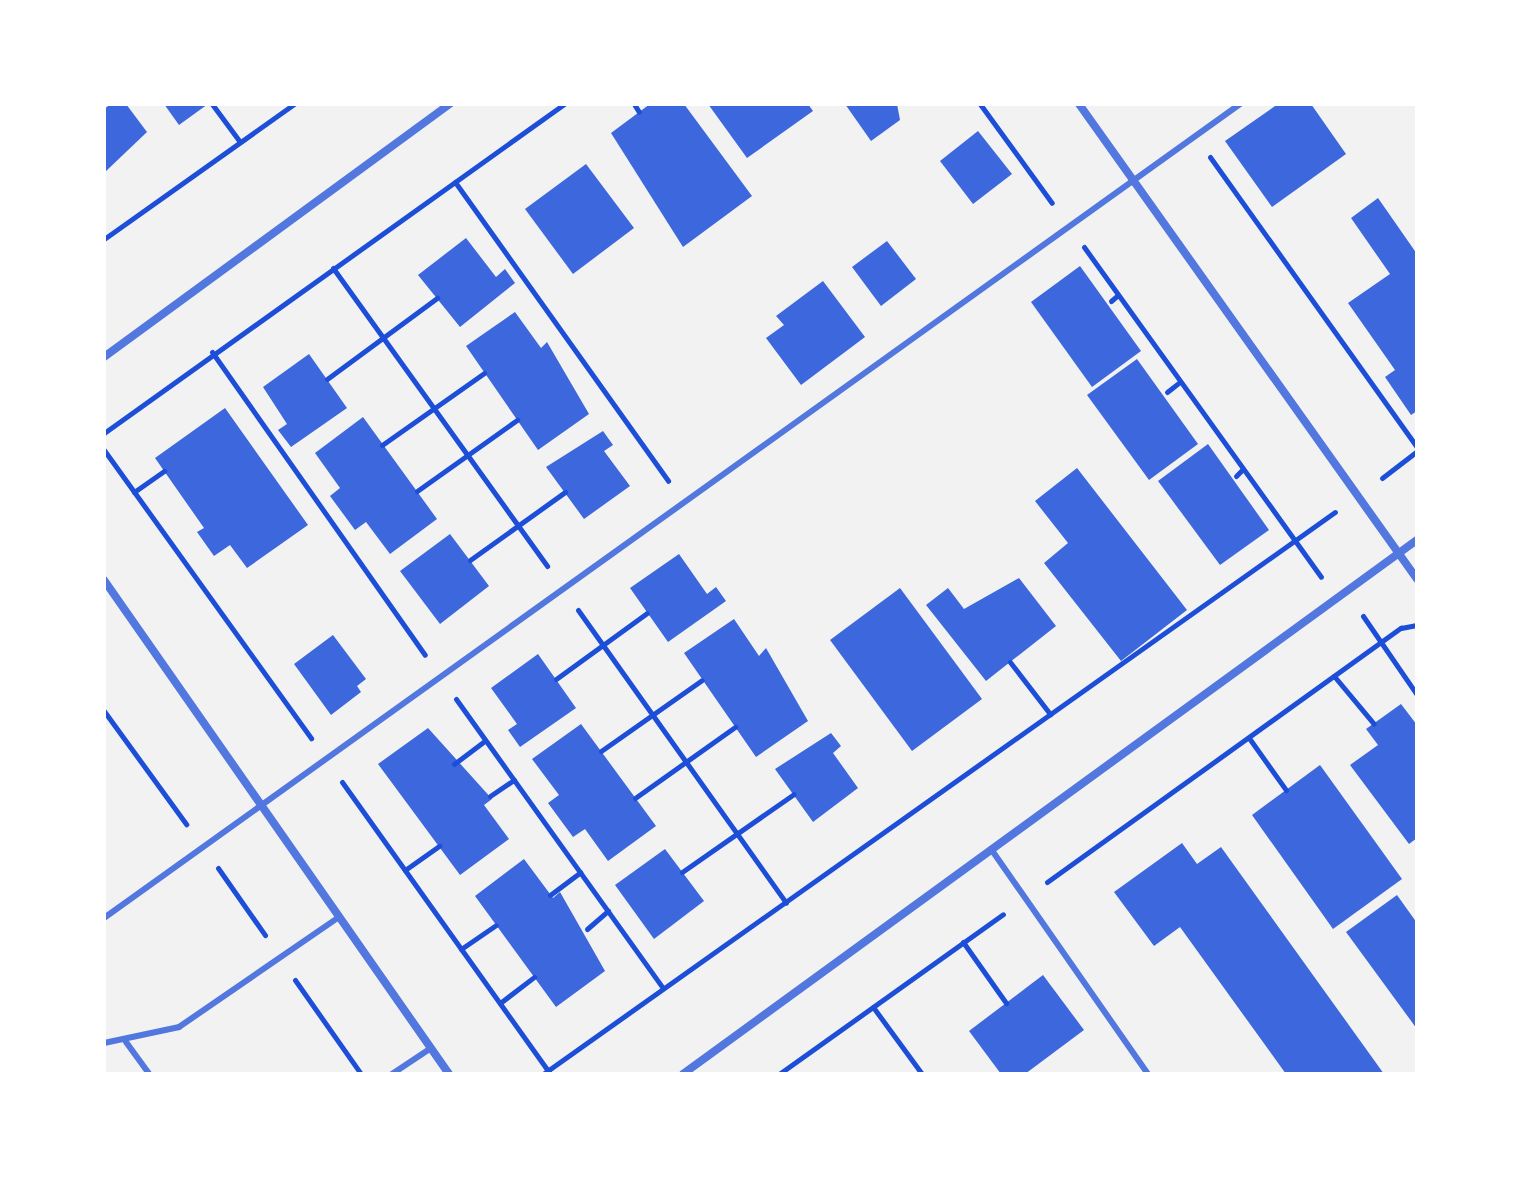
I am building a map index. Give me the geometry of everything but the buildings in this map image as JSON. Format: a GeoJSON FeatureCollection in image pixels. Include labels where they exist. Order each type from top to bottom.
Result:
{"type":"FeatureCollection","features":[{"type":"Feature","properties":{"kind":"street"},"geometry":{"type":"LineString","coordinates":[[104,357],[450,104]]}},
{"type":"Feature","properties":{"kind":"street"},"geometry":{"type":"LineString","coordinates":[[1079,104],[1417,579]]}},
{"type":"Feature","properties":{"kind":"street"},"geometry":{"type":"LineString","coordinates":[[683,1074],[1417,540]]}},
{"type":"Feature","properties":{"kind":"street"},"geometry":{"type":"LineString","coordinates":[[104,580],[449,1074]]}},
{"type":"Feature","properties":{"kind":"lane"},"geometry":{"type":"LineString","coordinates":[[104,918],[1240,104]]}},
{"type":"Feature","properties":{"kind":"lane"},"geometry":{"type":"LineString","coordinates":[[991,849],[1148,1074]]}},
{"type":"Feature","properties":{"kind":"lane"},"geometry":{"type":"LineString","coordinates":[[104,1043],[126,1042],[179,1027],[339,917]]}},
{"type":"Feature","properties":{"kind":"lane"},"geometry":{"type":"LineString","coordinates":[[126,1042],[149,1074]]}},
{"type":"Feature","properties":{"kind":"lane"},"geometry":{"type":"LineString","coordinates":[[392,1074],[431,1048]]}},
{"type":"Feature","properties":{"kind":"path"},"geometry":{"type":"LineString","coordinates":[[212,104],[240,142]]}},
{"type":"Feature","properties":{"kind":"path"},"geometry":{"type":"LineString","coordinates":[[104,239],[294,104]]}},
{"type":"Feature","properties":{"kind":"path"},"geometry":{"type":"LineString","coordinates":[[104,433],[564,104]]}},
{"type":"Feature","properties":{"kind":"path"},"geometry":{"type":"LineString","coordinates":[[634,104],[639,112]]}},
{"type":"Feature","properties":{"kind":"path"},"geometry":{"type":"LineString","coordinates":[[980,104],[1293,539],[1337,597],[1380,642],[1417,695]]}},
{"type":"Feature","properties":{"kind":"path"},"geometry":{"type":"LineString","coordinates":[[543,1074],[1293,539],[1357,497],[1417,449],[1195,136]]}},
{"type":"Feature","properties":{"kind":"path"},"geometry":{"type":"LineString","coordinates":[[455,182],[684,503]]}},
{"type":"Feature","properties":{"kind":"path"},"geometry":{"type":"LineString","coordinates":[[1111,301],[1118,295]]}},
{"type":"Feature","properties":{"kind":"path"},"geometry":{"type":"LineString","coordinates":[[327,379],[437,298]]}},
{"type":"Feature","properties":{"kind":"path"},"geometry":{"type":"LineString","coordinates":[[382,445],[484,373]]}},
{"type":"Feature","properties":{"kind":"path"},"geometry":{"type":"LineString","coordinates":[[1167,392],[1180,382]]}},
{"type":"Feature","properties":{"kind":"path"},"geometry":{"type":"LineString","coordinates":[[417,491],[517,420]]}},
{"type":"Feature","properties":{"kind":"path"},"geometry":{"type":"LineString","coordinates":[[1236,476],[1242,470]]}},
{"type":"Feature","properties":{"kind":"path"},"geometry":{"type":"LineString","coordinates":[[134,492],[164,471]]}},
{"type":"Feature","properties":{"kind":"path"},"geometry":{"type":"LineString","coordinates":[[470,560],[565,492]]}},
{"type":"Feature","properties":{"kind":"path"},"geometry":{"type":"LineString","coordinates":[[556,679],[647,613]]}},
{"type":"Feature","properties":{"kind":"path"},"geometry":{"type":"LineString","coordinates":[[780,1074],[1380,642],[1417,625]]}},
{"type":"Feature","properties":{"kind":"path"},"geometry":{"type":"LineString","coordinates":[[1010,662],[1050,714]]}},
{"type":"Feature","properties":{"kind":"path"},"geometry":{"type":"LineString","coordinates":[[1334,676],[1374,724]]}},
{"type":"Feature","properties":{"kind":"path"},"geometry":{"type":"LineString","coordinates":[[601,751],[702,680]]}},
{"type":"Feature","properties":{"kind":"path"},"geometry":{"type":"LineString","coordinates":[[104,711],[361,1074]]}},
{"type":"Feature","properties":{"kind":"path"},"geometry":{"type":"LineString","coordinates":[[635,798],[735,727]]}},
{"type":"Feature","properties":{"kind":"path"},"geometry":{"type":"LineString","coordinates":[[1249,738],[1286,790]]}},
{"type":"Feature","properties":{"kind":"path"},"geometry":{"type":"LineString","coordinates":[[454,764],[485,741]]}},
{"type":"Feature","properties":{"kind":"path"},"geometry":{"type":"LineString","coordinates":[[490,796],[514,780]]}},
{"type":"Feature","properties":{"kind":"path"},"geometry":{"type":"LineString","coordinates":[[682,872],[794,794]]}},
{"type":"Feature","properties":{"kind":"path"},"geometry":{"type":"LineString","coordinates":[[405,870],[439,846]]}},
{"type":"Feature","properties":{"kind":"path"},"geometry":{"type":"LineString","coordinates":[[550,895],[580,872]]}},
{"type":"Feature","properties":{"kind":"path"},"geometry":{"type":"LineString","coordinates":[[587,929],[608,911]]}},
{"type":"Feature","properties":{"kind":"path"},"geometry":{"type":"LineString","coordinates":[[461,949],[496,925]]}},
{"type":"Feature","properties":{"kind":"path"},"geometry":{"type":"LineString","coordinates":[[963,942],[1006,1003]]}},
{"type":"Feature","properties":{"kind":"path"},"geometry":{"type":"LineString","coordinates":[[500,1003],[534,977]]}},
{"type":"Feature","properties":{"kind":"path"},"geometry":{"type":"LineString","coordinates":[[873,1007],[922,1074]]}}]}
